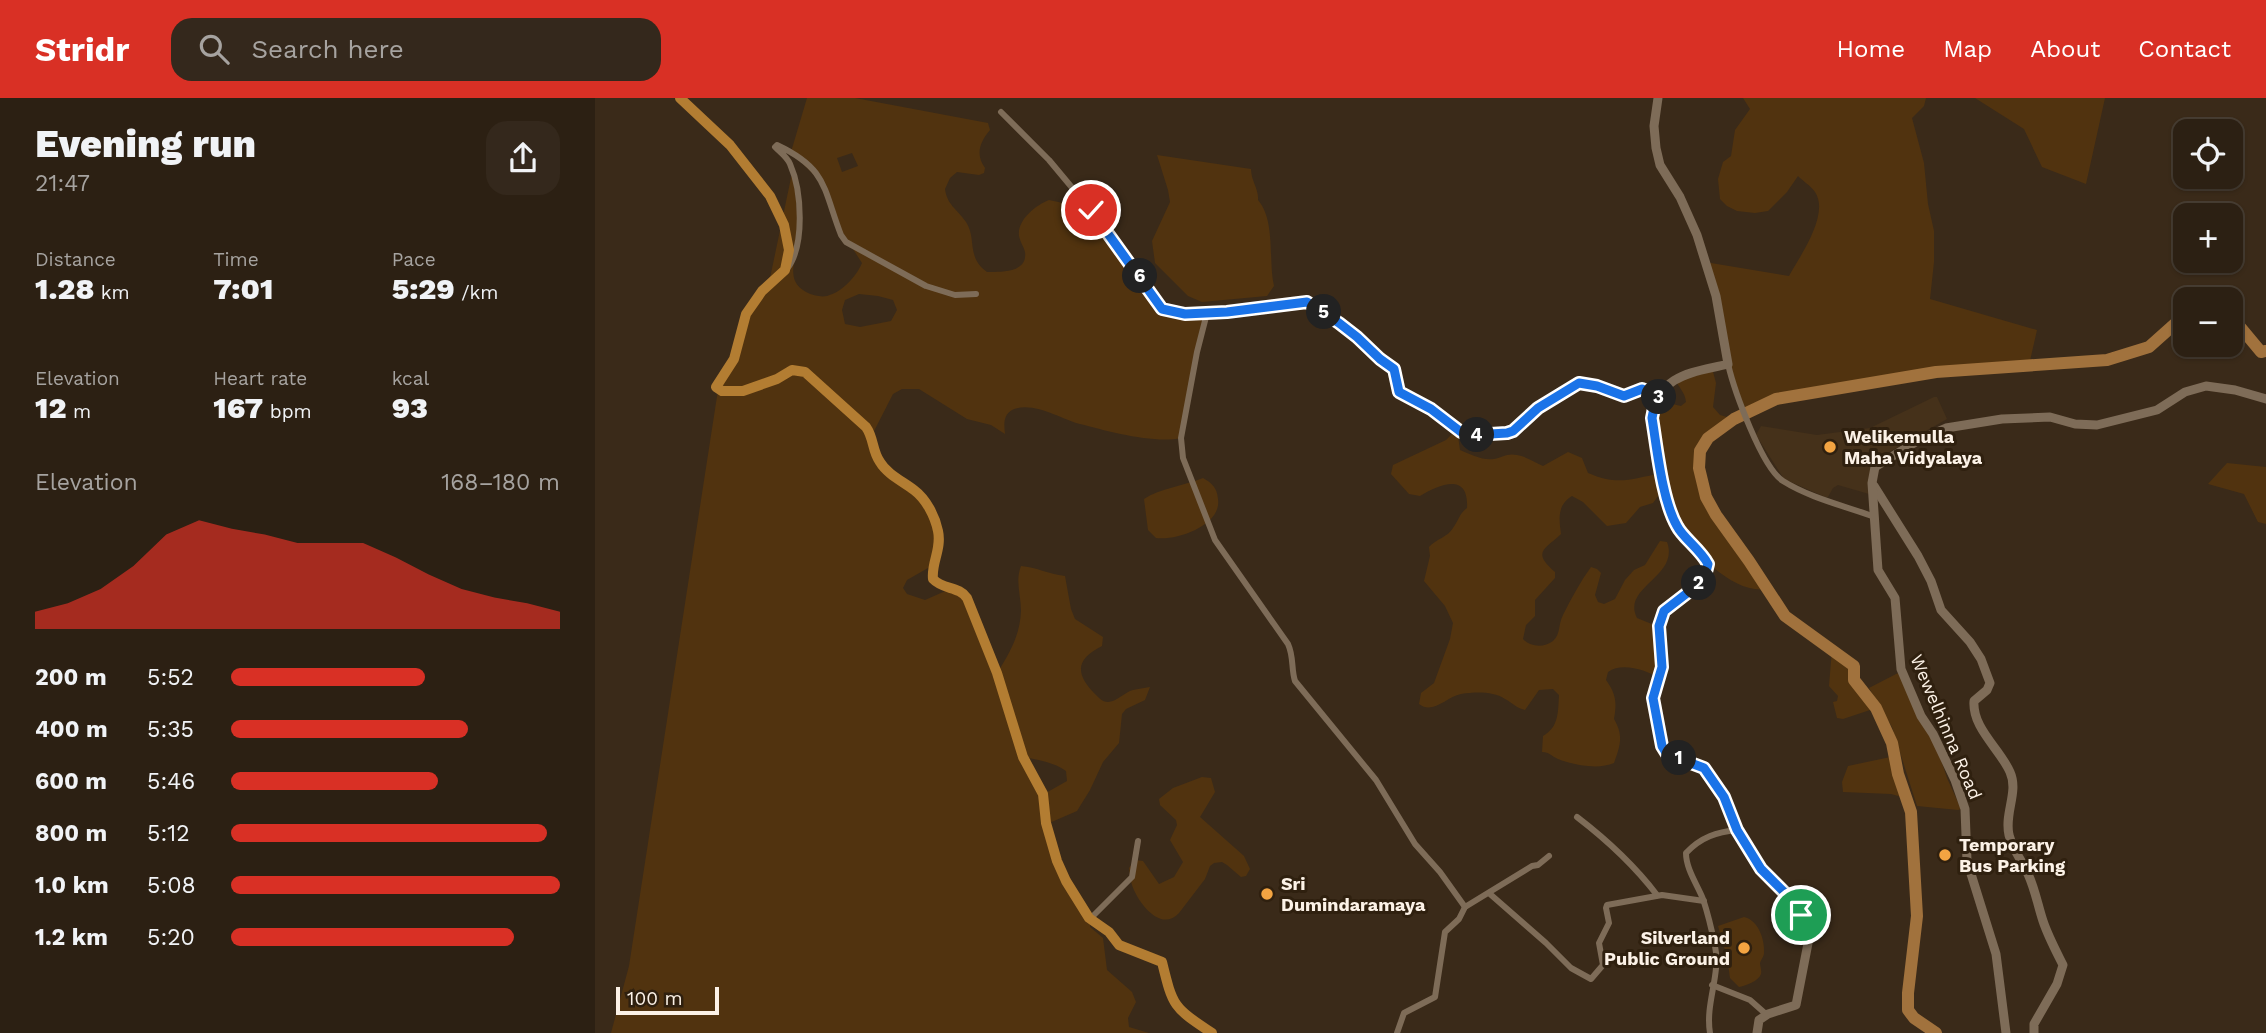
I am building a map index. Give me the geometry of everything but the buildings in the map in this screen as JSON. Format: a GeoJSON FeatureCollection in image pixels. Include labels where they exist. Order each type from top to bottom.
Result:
{"type":"FeatureCollection","features":[{"type":"Feature","properties":{"kind":"main road"},"geometry":{"type":"LineString","coordinates":[[680,98],[730,145],[770,196],[781,217],[788,244],[788,263],[785,270],[762,291],[746,314],[734,359],[716,387],[722,391],[743,391],[777,379],[792,370],[805,372],[866,427],[872,435],[875,453],[881,465],[917,492],[930,509],[938,529],[940,544],[933,579],[939,585],[963,592],[967,598],[997,673],[1023,757],[1043,794],[1057,861],[1077,899],[1089,918],[1109,932],[1119,945],[1163,962],[1171,1000],[1185,1014],[1212,1033]]}},
{"type":"Feature","properties":{"kind":"street"},"geometry":{"type":"LineString","coordinates":[[1658,98],[1654,126],[1660,165],[1680,197],[1697,235],[1716,296],[1728,364],[1738,396],[1764,457],[1781,481],[1875,517]]}},
{"type":"Feature","properties":{"kind":"street"},"geometry":{"type":"LineString","coordinates":[[1001,113],[1049,160],[1091,210],[1162,309],[1185,314],[1207,313],[1307,302],[1339,323],[1394,369],[1399,392],[1421,402],[1467,434],[1513,431],[1538,408],[1579,383],[1597,386],[1624,396],[1642,389],[1660,396]]}},
{"type":"Feature","properties":{"kind":"street"},"geometry":{"type":"LineString","coordinates":[[785,270],[795,257],[799,219],[790,165],[775,147],[777,145],[802,160],[821,176],[841,235],[846,242],[926,286],[955,295],[975,294]]}},
{"type":"Feature","properties":{"kind":"street"},"geometry":{"type":"LineString","coordinates":[[1207,313],[1181,438],[1182,458],[1193,480],[1201,509],[1224,553],[1288,644],[1293,656],[1293,675],[1296,681],[1376,779],[1415,844],[1440,872],[1465,907]]}},
{"type":"Feature","properties":{"kind":"street"},"geometry":{"type":"LineString","coordinates":[[1728,364],[1675,378],[1654,408],[1652,418],[1665,488],[1677,528],[1702,552],[1708,564],[1704,580],[1664,611],[1659,626],[1662,667],[1653,698],[1665,752],[1704,768],[1724,797],[1737,830],[1761,869],[1792,900],[1810,933],[1797,1005],[1759,1020],[1757,1033]]}},
{"type":"Feature","properties":{"kind":"street"},"geometry":{"type":"LineString","coordinates":[[2034,1033],[2034,1024],[2057,984],[2063,965],[2044,925],[2028,874],[2016,856],[2008,833],[2008,811],[2015,784],[2005,761],[1989,740],[1973,711],[1975,701],[1987,690],[1990,683],[1981,659],[1970,642],[1941,610],[1931,581],[1872,483],[1875,467],[1919,440],[1946,428],[2002,419],[2050,417],[2075,424],[2097,425],[2157,410],[2185,392],[2206,386],[2235,390],[2266,399]]}},
{"type":"Feature","properties":{"kind":"street","name":"Wewelhinna Road"},"geometry":{"type":"LineString","coordinates":[[1872,483],[1878,570],[1896,604],[1901,668],[1921,716],[1933,734],[1955,780],[1965,809],[1967,861],[1996,954],[2006,1033]]}},
{"type":"Feature","properties":{"kind":"street"},"geometry":{"type":"LineString","coordinates":[[1577,817],[1631,864],[1657,895]]}},
{"type":"Feature","properties":{"kind":"street"},"geometry":{"type":"LineString","coordinates":[[1710,1033],[1709,1010],[1717,968],[1716,951],[1704,901],[1688,866],[1686,853],[1717,832],[1737,830]]}},
{"type":"Feature","properties":{"kind":"street"},"geometry":{"type":"LineString","coordinates":[[1091,918],[1132,877],[1138,841]]}},
{"type":"Feature","properties":{"kind":"street"},"geometry":{"type":"LineString","coordinates":[[1397,1033],[1404,1013],[1435,997],[1445,932],[1459,919],[1465,907],[1549,856]]}},
{"type":"Feature","properties":{"kind":"street"},"geometry":{"type":"LineString","coordinates":[[1490,894],[1571,968],[1591,979],[1603,965],[1599,943],[1609,923],[1607,905],[1657,895],[1704,901]]}},
{"type":"Feature","properties":{"kind":"street"},"geometry":{"type":"LineString","coordinates":[[1712,985],[1750,1000],[1767,1015]]}},
{"type":"Feature","properties":{"kind":"shaded area"},"geometry":{"type":"Polygon","coordinates":[[[807,98],[855,98],[988,123],[990,130],[981,144],[980,153],[984,173],[979,175],[957,172],[950,178],[945,189],[950,203],[969,228],[976,260],[987,272],[1012,270],[1022,264],[1025,252],[1019,236],[1021,224],[1033,209],[1049,200],[1063,203],[1073,212],[1089,208],[1162,308],[1173,313],[1207,313],[1181,438],[1131,436],[1080,424],[1028,407],[1009,412],[1005,420],[1005,434],[991,425],[967,419],[919,389],[902,389],[893,394],[872,435],[875,453],[917,492],[938,529],[935,564],[907,580],[903,588],[907,594],[925,600],[950,589],[958,590],[997,673],[1019,628],[1021,611],[1018,577],[1021,566],[1065,576],[1075,619],[1103,637],[1102,646],[1087,656],[1081,667],[1088,686],[1100,699],[1108,702],[1133,690],[1150,687],[1145,700],[1126,709],[1122,714],[1119,743],[1103,762],[1077,811],[1047,824],[1057,861],[1091,918],[1090,927],[1103,938],[1107,970],[1132,992],[1136,1002],[1128,1018],[1129,1027],[1149,1033],[611,1033],[629,966],[718,390],[731,363],[743,322],[769,283],[792,173],[797,225],[793,271],[797,285],[809,293],[827,296],[848,283],[862,263],[846,242],[825,186],[791,152],[807,98]],[[852,153],[837,158],[842,172],[858,166],[852,153]],[[859,294],[845,300],[842,310],[845,324],[860,327],[891,321],[897,310],[893,300],[878,296],[859,294]],[[1024,757],[1044,794],[1067,781],[1066,771],[1051,763],[1024,757]]]}},
{"type":"Feature","properties":{"kind":"shaded area"},"geometry":{"type":"Polygon","coordinates":[[[1743,98],[1926,98],[1924,106],[1912,118],[1924,163],[1934,231],[1930,299],[2037,330],[2029,365],[1936,372],[1776,399],[1745,414],[1731,375],[1705,262],[1789,276],[1812,235],[1819,212],[1819,201],[1815,192],[1798,176],[1768,211],[1737,211],[1720,199],[1718,179],[1723,162],[1731,156],[1735,130],[1750,109],[1743,98]]]}},
{"type":"Feature","properties":{"kind":"shaded area"},"geometry":{"type":"Polygon","coordinates":[[[1975,98],[2105,98],[2086,184],[2042,167],[2024,129],[1975,98]]]}},
{"type":"Feature","properties":{"kind":"shaded area"},"geometry":{"type":"Polygon","coordinates":[[[1157,155],[1251,169],[1269,230],[1274,286],[1267,296],[1202,302],[1188,296],[1155,263],[1152,241],[1170,202],[1157,155]]]}},
{"type":"Feature","properties":{"kind":"shaded area"},"geometry":{"type":"Polygon","coordinates":[[[1712,368],[1716,383],[1713,407],[1720,415],[1734,419],[1708,438],[1700,451],[1699,468],[1706,497],[1766,589],[1741,585],[1706,561],[1676,526],[1664,488],[1653,503],[1640,507],[1626,523],[1607,526],[1583,502],[1572,496],[1561,508],[1561,534],[1543,551],[1544,560],[1555,572],[1555,578],[1535,600],[1535,616],[1526,625],[1523,639],[1529,644],[1546,645],[1556,638],[1563,615],[1591,567],[1601,573],[1595,595],[1598,602],[1604,604],[1615,599],[1625,580],[1634,570],[1645,565],[1660,541],[1667,542],[1669,554],[1666,564],[1637,598],[1634,607],[1637,618],[1659,627],[1659,678],[1627,667],[1608,672],[1606,680],[1615,698],[1614,719],[1620,736],[1614,763],[1601,766],[1579,765],[1542,752],[1543,736],[1555,724],[1558,713],[1559,695],[1553,689],[1539,690],[1525,710],[1500,696],[1484,693],[1461,694],[1429,708],[1419,704],[1421,693],[1434,683],[1453,623],[1445,606],[1424,581],[1430,556],[1429,547],[1451,531],[1467,508],[1466,497],[1463,489],[1452,484],[1420,496],[1409,494],[1391,474],[1393,465],[1446,440],[1457,429],[1460,450],[1481,458],[1494,459],[1514,455],[1543,466],[1568,452],[1582,458],[1588,473],[1599,477],[1625,480],[1662,473],[1654,409],[1672,404],[1681,406],[1686,402],[1675,378],[1712,368]]]}},
{"type":"Feature","properties":{"kind":"shaded area","name":"Welikemulla Maha Vidyalaya"},"geometry":{"type":"Polygon","coordinates":[[[1937,397],[1947,419],[1875,460],[1869,494],[1838,485],[1825,497],[1784,479],[1756,435],[1761,426],[1817,435],[1870,428],[1937,397]]]}},
{"type":"Feature","properties":{"kind":"shaded area"},"geometry":{"type":"Polygon","coordinates":[[[2227,463],[2266,467],[2266,524],[2258,522],[2244,494],[2208,484],[2227,463]]]}},
{"type":"Feature","properties":{"kind":"shaded area"},"geometry":{"type":"Polygon","coordinates":[[[1203,478],[1213,486],[1217,495],[1217,508],[1213,516],[1206,524],[1186,534],[1156,538],[1148,530],[1144,499],[1157,492],[1203,478]]]}},
{"type":"Feature","properties":{"kind":"shaded area"},"geometry":{"type":"Polygon","coordinates":[[[1832,649],[1854,666],[1854,680],[1876,708],[1843,719],[1837,718],[1833,702],[1837,701],[1838,696],[1829,686],[1832,649]]]}},
{"type":"Feature","properties":{"kind":"shaded area"},"geometry":{"type":"Polygon","coordinates":[[[1898,673],[1936,745],[1961,809],[1917,806],[1892,727],[1869,688],[1898,673]]]}},
{"type":"Feature","properties":{"kind":"shaded area"},"geometry":{"type":"Polygon","coordinates":[[[1895,756],[1898,774],[1909,799],[1891,794],[1843,792],[1842,782],[1848,766],[1895,756]]]}},
{"type":"Feature","properties":{"kind":"shaded area"},"geometry":{"type":"Polygon","coordinates":[[[1202,777],[1211,778],[1215,792],[1200,817],[1244,856],[1250,869],[1246,876],[1241,877],[1222,862],[1214,863],[1179,913],[1165,920],[1151,913],[1139,900],[1131,883],[1129,868],[1135,860],[1143,861],[1159,884],[1174,877],[1183,862],[1170,840],[1177,825],[1176,820],[1160,805],[1159,799],[1173,788],[1202,777]]]}},
{"type":"Feature","properties":{"kind":"shaded area","name":"Silverland Public Ground"},"geometry":{"type":"Polygon","coordinates":[[[1744,917],[1753,922],[1760,931],[1764,953],[1760,963],[1760,977],[1739,987],[1730,978],[1718,926],[1744,917]]]}},
{"type":"Feature","properties":{"kind":"waterway"},"geometry":{"type":"LineString","coordinates":[[1936,1033],[1914,1018],[1908,1010],[1917,916],[1911,812],[1898,774],[1892,743],[1876,708],[1854,680],[1854,666],[1785,616],[1716,515],[1706,497],[1699,468],[1700,451],[1708,438],[1734,419],[1776,399],[1936,372],[2107,360],[2149,347],[2173,326]]}},
{"type":"Feature","properties":{"kind":"waterway"},"geometry":{"type":"LineString","coordinates":[[2243,330],[2261,352],[2266,351]]}},
{"type":"Feature","properties":{"kind":"place","name":"Welikemulla Maha Vidyalaya"},"geometry":{"type":"Point","coordinates":[1830,447]}},
{"type":"Feature","properties":{"kind":"place","name":"Temporary Bus Parking"},"geometry":{"type":"Point","coordinates":[1945,855]}},
{"type":"Feature","properties":{"kind":"place","name":"Sri Dumindaramaya"},"geometry":{"type":"Point","coordinates":[1267,894]}},
{"type":"Feature","properties":{"kind":"place","name":"Silverland Public Ground"},"geometry":{"type":"Point","coordinates":[1744,948]}},
{"type":"Feature","properties":{"kind":"route"},"geometry":{"type":"LineString","coordinates":[[1091,210],[1162,309],[1185,314],[1227,312],[1307,302],[1339,323],[1394,369],[1399,392],[1411,396],[1467,434],[1513,431],[1538,408],[1579,383],[1597,386],[1624,396],[1642,389],[1660,396],[1652,418],[1671,511],[1677,528],[1702,552],[1708,564],[1704,580],[1664,611],[1659,626],[1662,667],[1653,698],[1662,746],[1667,754],[1704,768],[1724,797],[1737,830],[1761,869],[1792,900],[1801,915]]}}]}
